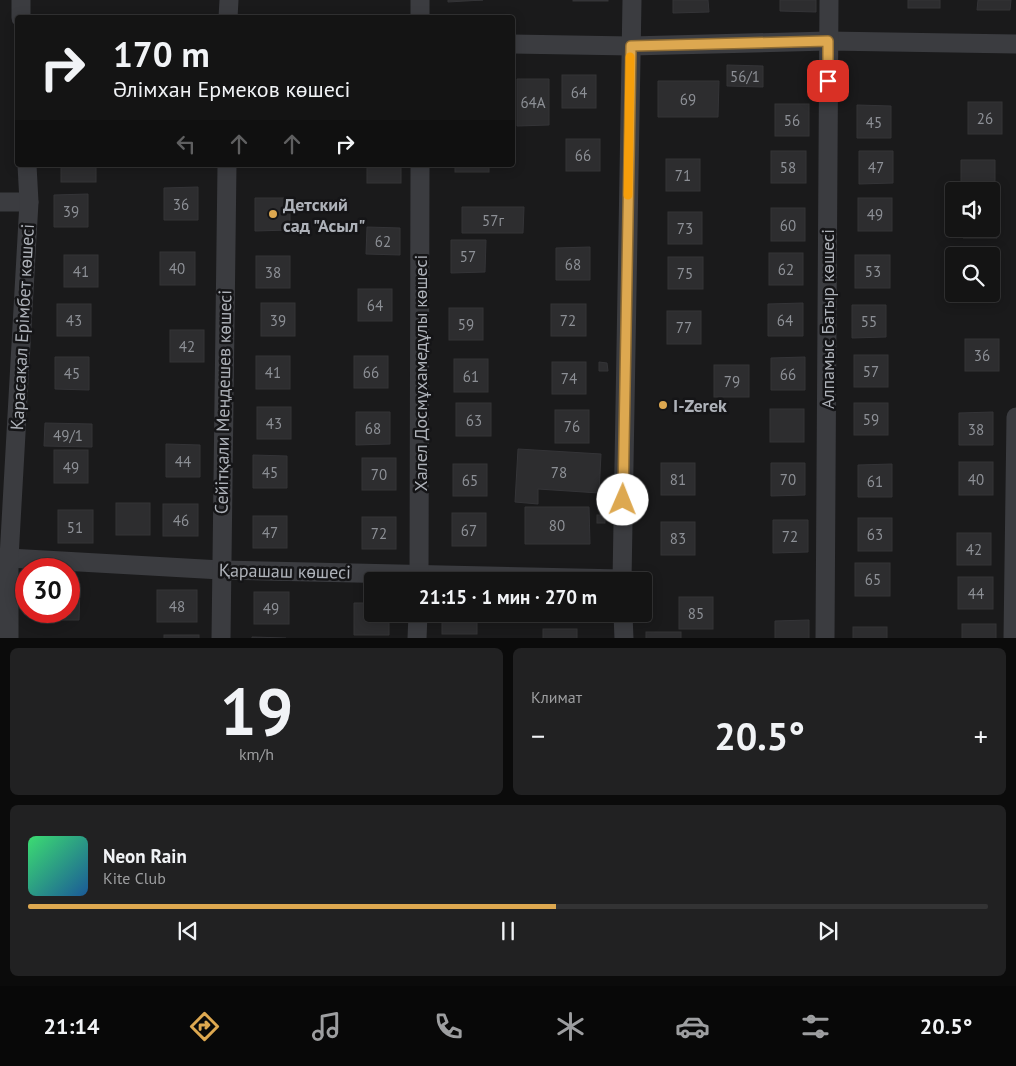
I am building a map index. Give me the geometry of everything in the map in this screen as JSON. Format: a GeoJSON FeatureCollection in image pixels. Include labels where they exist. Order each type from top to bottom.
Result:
{"type":"FeatureCollection","features":[{"type":"Feature","properties":{"kind":"street"},"geometry":{"type":"LineString","coordinates":[[21,0],[21,15]]}},
{"type":"Feature","properties":{"kind":"street"},"geometry":{"type":"LineString","coordinates":[[228,15],[229,0]]}},
{"type":"Feature","properties":{"kind":"street"},"geometry":{"type":"LineString","coordinates":[[420,0],[420,15]]}},
{"type":"Feature","properties":{"kind":"street"},"geometry":{"type":"LineString","coordinates":[[622,572],[632,0]]}},
{"type":"Feature","properties":{"kind":"street","name":"Алпамыс Батыр көшесі"},"geometry":{"type":"LineString","coordinates":[[825,638],[829,0]]}},
{"type":"Feature","properties":{"kind":"street"},"geometry":{"type":"LineString","coordinates":[[515,44],[631,46],[828,41],[1016,44]]}},
{"type":"Feature","properties":{"kind":"street","name":"Қарасақал Ерімбет көшесі"},"geometry":{"type":"LineString","coordinates":[[9,638],[9,558],[29,202],[27,167]]}},
{"type":"Feature","properties":{"kind":"street","name":"Сейітқали Меңдешев көшесі"},"geometry":{"type":"LineString","coordinates":[[221,638],[226,167]]}},
{"type":"Feature","properties":{"kind":"street","name":"Халел Досмұхамедұлы көшесі"},"geometry":{"type":"LineString","coordinates":[[420,167],[420,572]]}},
{"type":"Feature","properties":{"kind":"street"},"geometry":{"type":"LineString","coordinates":[[0,202],[29,202]]}},
{"type":"Feature","properties":{"kind":"street"},"geometry":{"type":"LineString","coordinates":[[1013,638],[1016,417]]}},
{"type":"Feature","properties":{"kind":"street","name":"Қарашаш көшесі"},"geometry":{"type":"LineString","coordinates":[[9,558],[364,576]]}},
{"type":"Feature","properties":{"kind":"street"},"geometry":{"type":"LineString","coordinates":[[417,638],[418,622]]}},
{"type":"Feature","properties":{"kind":"street"},"geometry":{"type":"LineString","coordinates":[[623,622],[624,638]]}},
{"type":"Feature","properties":{"kind":"building"},"geometry":{"type":"Polygon","coordinates":[[[448,0],[483,0],[448,2],[448,0]]]}},
{"type":"Feature","properties":{"kind":"building"},"geometry":{"type":"Polygon","coordinates":[[[608,0],[608,1],[573,1],[608,0]]]}},
{"type":"Feature","properties":{"kind":"building"},"geometry":{"type":"Polygon","coordinates":[[[673,0],[708,0],[709,12],[673,13],[673,0]]]}},
{"type":"Feature","properties":{"kind":"building"},"geometry":{"type":"Polygon","coordinates":[[[780,0],[816,0],[816,12],[780,11],[780,0]]]}},
{"type":"Feature","properties":{"kind":"building"},"geometry":{"type":"Polygon","coordinates":[[[908,0],[940,0],[940,8],[908,8],[908,0]]]}},
{"type":"Feature","properties":{"kind":"building"},"geometry":{"type":"Polygon","coordinates":[[[978,0],[1011,0],[1010,10],[977,10],[978,0]]]}},
{"type":"Feature","properties":{"kind":"building"},"geometry":{"type":"Polygon","coordinates":[[[727,65],[763,66],[763,87],[727,86],[727,65]]]}},
{"type":"Feature","properties":{"kind":"building"},"geometry":{"type":"Polygon","coordinates":[[[562,75],[596,75],[596,108],[562,108],[562,75]]]}},
{"type":"Feature","properties":{"kind":"building"},"geometry":{"type":"Polygon","coordinates":[[[517,79],[549,79],[549,125],[517,126],[517,79]]]}},
{"type":"Feature","properties":{"kind":"building"},"geometry":{"type":"Polygon","coordinates":[[[658,81],[719,81],[718,117],[658,117],[658,81]]]}},
{"type":"Feature","properties":{"kind":"building"},"geometry":{"type":"Polygon","coordinates":[[[968,102],[1002,102],[1002,134],[968,134],[968,102]]]}},
{"type":"Feature","properties":{"kind":"building"},"geometry":{"type":"Polygon","coordinates":[[[775,104],[809,104],[809,136],[775,136],[775,104]]]}},
{"type":"Feature","properties":{"kind":"building"},"geometry":{"type":"Polygon","coordinates":[[[857,105],[891,106],[891,138],[857,138],[857,105]]]}},
{"type":"Feature","properties":{"kind":"building"},"geometry":{"type":"Polygon","coordinates":[[[566,139],[600,139],[600,171],[566,171],[566,139]]]}},
{"type":"Feature","properties":{"kind":"building"},"geometry":{"type":"Polygon","coordinates":[[[771,151],[806,151],[806,183],[771,183],[771,151]]]}},
{"type":"Feature","properties":{"kind":"building"},"geometry":{"type":"Polygon","coordinates":[[[859,151],[893,151],[893,183],[859,184],[859,151]]]}},
{"type":"Feature","properties":{"kind":"building"},"geometry":{"type":"Polygon","coordinates":[[[666,159],[700,159],[700,191],[666,191],[666,159]]]}},
{"type":"Feature","properties":{"kind":"building"},"geometry":{"type":"Polygon","coordinates":[[[961,160],[995,160],[995,182],[961,182],[961,160]]]}},
{"type":"Feature","properties":{"kind":"building"},"geometry":{"type":"Polygon","coordinates":[[[61,167],[96,167],[96,182],[61,182],[61,167]]]}},
{"type":"Feature","properties":{"kind":"building"},"geometry":{"type":"Polygon","coordinates":[[[367,167],[401,167],[401,183],[367,183],[367,167]]]}},
{"type":"Feature","properties":{"kind":"building"},"geometry":{"type":"Polygon","coordinates":[[[455,167],[489,167],[489,172],[455,172],[455,167]]]}},
{"type":"Feature","properties":{"kind":"building"},"geometry":{"type":"Polygon","coordinates":[[[198,187],[198,220],[164,220],[164,188],[198,187]]]}},
{"type":"Feature","properties":{"kind":"building"},"geometry":{"type":"Polygon","coordinates":[[[88,194],[88,227],[54,227],[54,195],[88,194]]]}},
{"type":"Feature","properties":{"kind":"building"},"geometry":{"type":"Polygon","coordinates":[[[255,198],[290,198],[290,230],[255,231],[255,198]]]}},
{"type":"Feature","properties":{"kind":"building"},"geometry":{"type":"Polygon","coordinates":[[[858,198],[892,198],[892,231],[858,231],[858,198]]]}},
{"type":"Feature","properties":{"kind":"building"},"geometry":{"type":"Polygon","coordinates":[[[462,207],[524,207],[523,233],[462,233],[462,207]]]}},
{"type":"Feature","properties":{"kind":"building"},"geometry":{"type":"Polygon","coordinates":[[[771,208],[805,208],[805,241],[771,241],[771,208]]]}},
{"type":"Feature","properties":{"kind":"building"},"geometry":{"type":"Polygon","coordinates":[[[668,212],[702,212],[702,244],[668,244],[668,212]]]}},
{"type":"Feature","properties":{"kind":"building"},"geometry":{"type":"Polygon","coordinates":[[[367,227],[400,228],[400,255],[366,254],[367,227]]]}},
{"type":"Feature","properties":{"kind":"building"},"geometry":{"type":"Polygon","coordinates":[[[963,237],[997,237],[997,238],[963,237]]]}},
{"type":"Feature","properties":{"kind":"building"},"geometry":{"type":"Polygon","coordinates":[[[451,240],[486,240],[485,272],[451,273],[451,240]]]}},
{"type":"Feature","properties":{"kind":"building"},"geometry":{"type":"Polygon","coordinates":[[[590,247],[590,280],[556,280],[556,248],[590,247]]]}},
{"type":"Feature","properties":{"kind":"building"},"geometry":{"type":"Polygon","coordinates":[[[160,252],[195,252],[195,285],[160,285],[160,252]]]}},
{"type":"Feature","properties":{"kind":"building"},"geometry":{"type":"Polygon","coordinates":[[[769,253],[803,253],[803,285],[769,285],[769,253]]]}},
{"type":"Feature","properties":{"kind":"building"},"geometry":{"type":"Polygon","coordinates":[[[64,255],[98,255],[98,287],[64,287],[64,255]]]}},
{"type":"Feature","properties":{"kind":"building"},"geometry":{"type":"Polygon","coordinates":[[[855,255],[890,255],[890,288],[855,288],[855,255]]]}},
{"type":"Feature","properties":{"kind":"building"},"geometry":{"type":"Polygon","coordinates":[[[256,256],[290,256],[290,288],[256,288],[256,256]]]}},
{"type":"Feature","properties":{"kind":"building"},"geometry":{"type":"Polygon","coordinates":[[[668,257],[703,257],[703,289],[668,289],[668,257]]]}},
{"type":"Feature","properties":{"kind":"building"},"geometry":{"type":"Polygon","coordinates":[[[358,289],[392,289],[392,321],[358,321],[358,289]]]}},
{"type":"Feature","properties":{"kind":"building"},"geometry":{"type":"Polygon","coordinates":[[[261,303],[295,303],[295,336],[261,336],[261,303]]]}},
{"type":"Feature","properties":{"kind":"building"},"geometry":{"type":"Polygon","coordinates":[[[803,303],[803,336],[768,336],[768,304],[803,303]]]}},
{"type":"Feature","properties":{"kind":"building"},"geometry":{"type":"Polygon","coordinates":[[[57,304],[91,304],[91,336],[57,336],[57,304]]]}},
{"type":"Feature","properties":{"kind":"building"},"geometry":{"type":"Polygon","coordinates":[[[551,304],[586,304],[586,336],[551,336],[551,304]]]}},
{"type":"Feature","properties":{"kind":"building"},"geometry":{"type":"Polygon","coordinates":[[[852,305],[886,305],[886,337],[852,338],[852,305]]]}},
{"type":"Feature","properties":{"kind":"building"},"geometry":{"type":"Polygon","coordinates":[[[449,308],[483,308],[483,340],[449,340],[449,308]]]}},
{"type":"Feature","properties":{"kind":"building"},"geometry":{"type":"Polygon","coordinates":[[[667,311],[701,311],[701,344],[667,344],[667,311]]]}},
{"type":"Feature","properties":{"kind":"building"},"geometry":{"type":"Polygon","coordinates":[[[170,330],[204,330],[204,362],[170,362],[170,330]]]}},
{"type":"Feature","properties":{"kind":"building"},"geometry":{"type":"Polygon","coordinates":[[[965,339],[999,339],[999,371],[965,371],[965,339]]]}},
{"type":"Feature","properties":{"kind":"building"},"geometry":{"type":"Polygon","coordinates":[[[854,355],[888,355],[888,387],[854,387],[854,355]]]}},
{"type":"Feature","properties":{"kind":"building"},"geometry":{"type":"Polygon","coordinates":[[[256,356],[290,356],[290,389],[256,389],[256,356]]]}},
{"type":"Feature","properties":{"kind":"building"},"geometry":{"type":"Polygon","coordinates":[[[354,356],[388,356],[388,388],[354,388],[354,356]]]}},
{"type":"Feature","properties":{"kind":"building"},"geometry":{"type":"Polygon","coordinates":[[[55,357],[89,357],[89,390],[55,389],[55,357]]]}},
{"type":"Feature","properties":{"kind":"building"},"geometry":{"type":"Polygon","coordinates":[[[805,357],[805,390],[771,390],[771,358],[805,357]]]}},
{"type":"Feature","properties":{"kind":"building"},"geometry":{"type":"Polygon","coordinates":[[[454,359],[488,359],[488,392],[454,392],[454,359]]]}},
{"type":"Feature","properties":{"kind":"building"},"geometry":{"type":"Polygon","coordinates":[[[552,362],[586,362],[586,394],[552,394],[552,362]]]}},
{"type":"Feature","properties":{"kind":"building"},"geometry":{"type":"Polygon","coordinates":[[[599,362],[607,363],[608,371],[599,371],[599,362]]]}},
{"type":"Feature","properties":{"kind":"building"},"geometry":{"type":"Polygon","coordinates":[[[714,365],[749,365],[749,397],[714,397],[714,365]]]}},
{"type":"Feature","properties":{"kind":"building"},"geometry":{"type":"Polygon","coordinates":[[[456,403],[491,403],[491,436],[456,436],[456,403]]]}},
{"type":"Feature","properties":{"kind":"building"},"geometry":{"type":"Polygon","coordinates":[[[854,403],[888,403],[888,435],[854,435],[854,403]]]}},
{"type":"Feature","properties":{"kind":"building"},"geometry":{"type":"Polygon","coordinates":[[[257,407],[291,407],[291,439],[257,439],[257,407]]]}},
{"type":"Feature","properties":{"kind":"building"},"geometry":{"type":"Polygon","coordinates":[[[770,409],[804,409],[804,442],[770,442],[770,409]]]}},
{"type":"Feature","properties":{"kind":"building"},"geometry":{"type":"Polygon","coordinates":[[[555,410],[589,410],[589,443],[555,443],[555,410]]]}},
{"type":"Feature","properties":{"kind":"building"},"geometry":{"type":"Polygon","coordinates":[[[356,412],[390,412],[390,444],[356,445],[356,412]]]}},
{"type":"Feature","properties":{"kind":"building"},"geometry":{"type":"Polygon","coordinates":[[[993,412],[993,445],[959,445],[959,413],[993,412]]]}},
{"type":"Feature","properties":{"kind":"building"},"geometry":{"type":"Polygon","coordinates":[[[45,423],[92,424],[92,447],[44,446],[45,423]]]}},
{"type":"Feature","properties":{"kind":"building"},"geometry":{"type":"Polygon","coordinates":[[[166,444],[200,445],[200,477],[166,477],[166,444]]]}},
{"type":"Feature","properties":{"kind":"building"},"geometry":{"type":"Polygon","coordinates":[[[518,449],[601,454],[599,493],[538,489],[538,504],[515,502],[518,449]]]}},
{"type":"Feature","properties":{"kind":"building"},"geometry":{"type":"Polygon","coordinates":[[[54,450],[88,450],[88,483],[54,483],[54,450]]]}},
{"type":"Feature","properties":{"kind":"building"},"geometry":{"type":"Polygon","coordinates":[[[253,455],[287,456],[287,488],[253,488],[253,455]]]}},
{"type":"Feature","properties":{"kind":"building"},"geometry":{"type":"Polygon","coordinates":[[[362,458],[396,458],[396,490],[362,490],[362,458]]]}},
{"type":"Feature","properties":{"kind":"building"},"geometry":{"type":"Polygon","coordinates":[[[959,462],[993,462],[993,495],[959,495],[959,462]]]}},
{"type":"Feature","properties":{"kind":"building"},"geometry":{"type":"Polygon","coordinates":[[[661,463],[695,463],[695,495],[661,495],[661,463]]]}},
{"type":"Feature","properties":{"kind":"building"},"geometry":{"type":"Polygon","coordinates":[[[771,463],[805,463],[805,495],[771,496],[771,463]]]}},
{"type":"Feature","properties":{"kind":"building"},"geometry":{"type":"Polygon","coordinates":[[[453,464],[487,464],[487,496],[453,496],[453,464]]]}},
{"type":"Feature","properties":{"kind":"building"},"geometry":{"type":"Polygon","coordinates":[[[892,464],[892,497],[858,497],[858,465],[892,464]]]}},
{"type":"Feature","properties":{"kind":"building"},"geometry":{"type":"Polygon","coordinates":[[[116,503],[150,503],[150,535],[116,535],[116,503]]]}},
{"type":"Feature","properties":{"kind":"building"},"geometry":{"type":"Polygon","coordinates":[[[163,504],[198,504],[198,536],[163,536],[163,504]]]}},
{"type":"Feature","properties":{"kind":"building"},"geometry":{"type":"Polygon","coordinates":[[[525,507],[589,507],[590,544],[525,544],[525,507]]]}},
{"type":"Feature","properties":{"kind":"building"},"geometry":{"type":"Polygon","coordinates":[[[58,510],[93,510],[93,543],[58,543],[58,510]]]}},
{"type":"Feature","properties":{"kind":"building"},"geometry":{"type":"Polygon","coordinates":[[[452,513],[486,513],[486,546],[452,546],[452,513]]]}},
{"type":"Feature","properties":{"kind":"building"},"geometry":{"type":"Polygon","coordinates":[[[597,515],[605,515],[605,523],[597,523],[597,515]]]}},
{"type":"Feature","properties":{"kind":"building"},"geometry":{"type":"Polygon","coordinates":[[[253,516],[287,516],[287,548],[253,548],[253,516]]]}},
{"type":"Feature","properties":{"kind":"building"},"geometry":{"type":"Polygon","coordinates":[[[362,517],[396,517],[396,549],[362,549],[362,517]]]}},
{"type":"Feature","properties":{"kind":"building"},"geometry":{"type":"Polygon","coordinates":[[[858,518],[892,518],[892,551],[858,551],[858,518]]]}},
{"type":"Feature","properties":{"kind":"building"},"geometry":{"type":"Polygon","coordinates":[[[773,520],[808,520],[808,552],[773,553],[773,520]]]}},
{"type":"Feature","properties":{"kind":"building"},"geometry":{"type":"Polygon","coordinates":[[[661,522],[695,522],[695,555],[661,555],[661,522]]]}},
{"type":"Feature","properties":{"kind":"building"},"geometry":{"type":"Polygon","coordinates":[[[957,533],[991,533],[991,565],[957,565],[957,533]]]}},
{"type":"Feature","properties":{"kind":"building"},"geometry":{"type":"Polygon","coordinates":[[[855,563],[890,563],[890,596],[855,596],[855,563]]]}},
{"type":"Feature","properties":{"kind":"building"},"geometry":{"type":"Polygon","coordinates":[[[958,577],[993,577],[993,609],[958,609],[958,577]]]}},
{"type":"Feature","properties":{"kind":"building"},"geometry":{"type":"Polygon","coordinates":[[[157,590],[197,590],[197,622],[157,622],[157,590]]]}},
{"type":"Feature","properties":{"kind":"building"},"geometry":{"type":"Polygon","coordinates":[[[254,592],[289,592],[289,624],[254,624],[254,592]]]}},
{"type":"Feature","properties":{"kind":"building"},"geometry":{"type":"Polygon","coordinates":[[[679,597],[713,597],[713,629],[679,629],[679,597]]]}},
{"type":"Feature","properties":{"kind":"building"},"geometry":{"type":"Polygon","coordinates":[[[354,603],[364,603],[364,622],[389,622],[389,635],[354,635],[354,603]]]}},
{"type":"Feature","properties":{"kind":"building"},"geometry":{"type":"Polygon","coordinates":[[[809,620],[809,638],[775,638],[775,621],[809,620]]]}},
{"type":"Feature","properties":{"kind":"building"},"geometry":{"type":"Polygon","coordinates":[[[442,622],[477,622],[477,634],[442,634],[442,622]]]}},
{"type":"Feature","properties":{"kind":"building"},"geometry":{"type":"Polygon","coordinates":[[[962,624],[996,624],[996,638],[962,638],[962,624]]]}},
{"type":"Feature","properties":{"kind":"building"},"geometry":{"type":"Polygon","coordinates":[[[853,627],[887,627],[887,638],[853,638],[853,627]]]}},
{"type":"Feature","properties":{"kind":"building"},"geometry":{"type":"Polygon","coordinates":[[[543,629],[577,629],[577,638],[543,638],[543,629]]]}},
{"type":"Feature","properties":{"kind":"building"},"geometry":{"type":"Polygon","coordinates":[[[646,632],[681,632],[681,638],[646,638],[646,632]]]}},
{"type":"Feature","properties":{"kind":"building"},"geometry":{"type":"Polygon","coordinates":[[[164,635],[199,635],[199,638],[164,638],[164,635]]]}},
{"type":"Feature","properties":{"kind":"building"},"geometry":{"type":"Polygon","coordinates":[[[252,637],[286,638],[252,638],[252,637]]]}},
{"type":"Feature","properties":{"kind":"slow traffic"},"geometry":{"type":"LineString","coordinates":[[628,195],[630,57]]}},
{"type":"Feature","properties":{"kind":"place","name":"Детский сад \"Асыл\""},"geometry":{"type":"Point","coordinates":[273,214]}},
{"type":"Feature","properties":{"kind":"place","name":"I-Zerek"},"geometry":{"type":"Point","coordinates":[663,405]}},
{"type":"Feature","properties":{"kind":"route"},"geometry":{"type":"LineString","coordinates":[[623,500],[631,46],[828,41],[828,81]]}}]}
